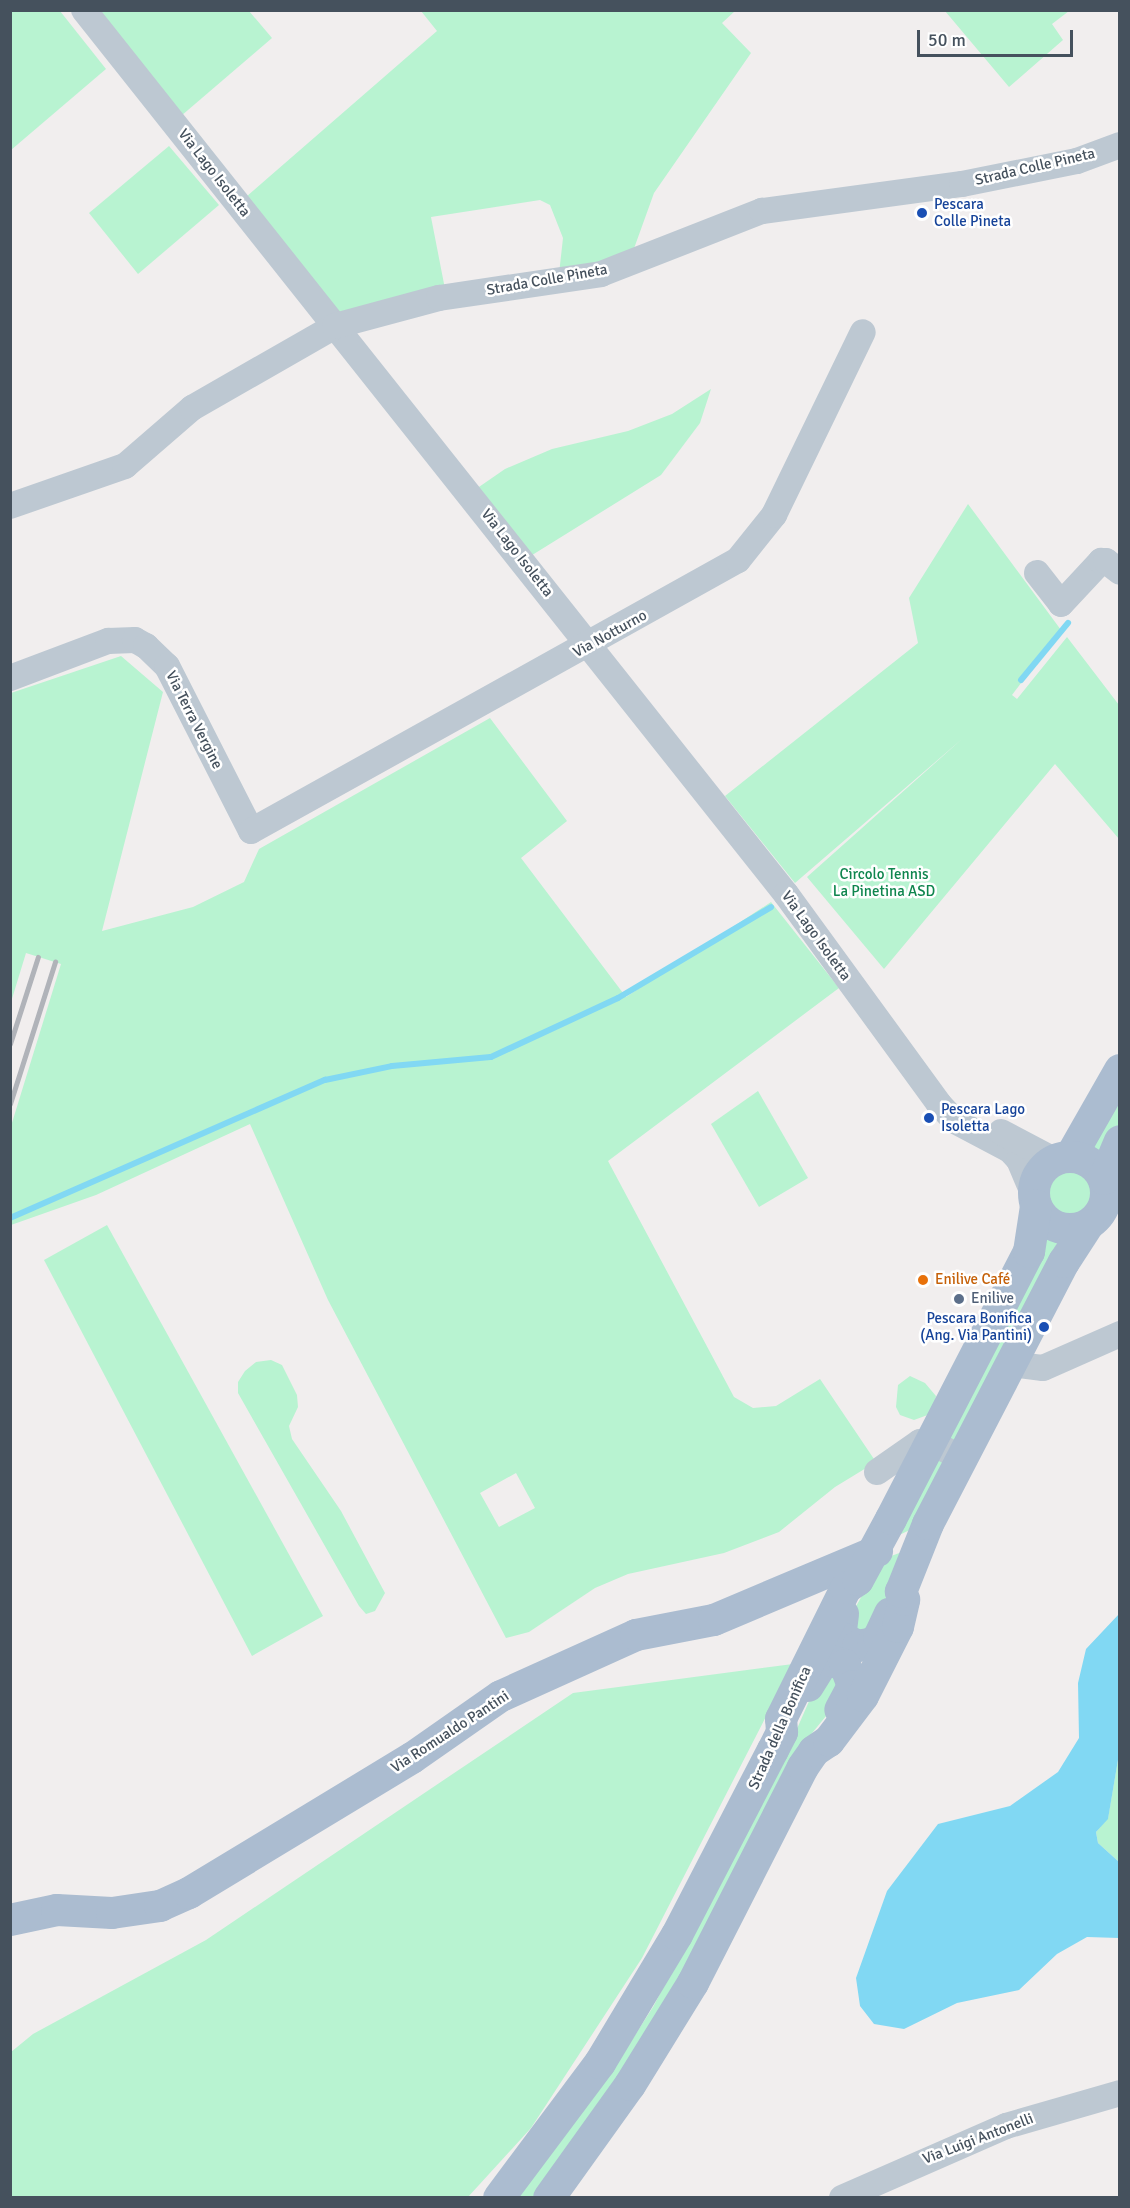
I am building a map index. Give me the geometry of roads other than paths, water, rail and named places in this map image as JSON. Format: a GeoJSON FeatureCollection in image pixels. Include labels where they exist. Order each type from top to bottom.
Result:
{"type":"FeatureCollection","features":[{"type":"Feature","properties":{"kind":"main road"},"geometry":{"type":"LineString","coordinates":[[1088,1225],[1071,1229],[1053,1225],[1035,1201],[1038,1174],[1063,1158],[1119,1070]]}},
{"type":"Feature","properties":{"kind":"main road"},"geometry":{"type":"LineString","coordinates":[[858,1580],[839,1627],[840,1637],[854,1645],[868,1644],[879,1637],[901,1592],[928,1524],[966,1450],[1088,1225],[1104,1205],[1104,1179],[1119,1141]]}},
{"type":"Feature","properties":{"kind":"main road"},"geometry":{"type":"LineString","coordinates":[[1063,1158],[1095,1165],[1104,1179]]}},
{"type":"Feature","properties":{"kind":"main road","name":"Strada della Bonifica"},"geometry":{"type":"LineString","coordinates":[[499,2198],[542,2145],[624,2028],[677,1935],[782,1732],[781,1719],[846,1588],[858,1580],[1029,1252],[1035,1201]]}},
{"type":"Feature","properties":{"kind":"main road","name":"Via Romualdo Pantini"},"geometry":{"type":"LineString","coordinates":[[10,1920],[57,1910],[112,1913],[160,1906],[189,1893],[412,1758],[501,1696],[636,1635],[714,1620],[873,1552],[914,1538],[928,1524]]}},
{"type":"Feature","properties":{"kind":"main road"},"geometry":{"type":"LineString","coordinates":[[814,1751],[829,1741],[863,1696],[898,1627],[903,1611],[901,1592]]}},
{"type":"Feature","properties":{"kind":"main road"},"geometry":{"type":"LineString","coordinates":[[549,2198],[664,2033],[814,1751],[853,1686],[851,1673],[839,1661],[831,1658],[820,1664],[792,1723],[782,1732]]}},
{"type":"Feature","properties":{"kind":"street","name":"Via Lago Isoletta"},"geometry":{"type":"LineString","coordinates":[[84,10],[786,894],[939,1104],[955,1121],[1010,1150],[1019,1160],[1035,1201]]}},
{"type":"Feature","properties":{"kind":"street","name":"Strada Colle Pineta"},"geometry":{"type":"LineString","coordinates":[[10,506],[125,466],[192,408],[335,326],[439,298],[601,274],[762,211],[962,184],[1077,160],[1119,144]]}},
{"type":"Feature","properties":{"kind":"street","name":"Via Notturno"},"geometry":{"type":"LineString","coordinates":[[251,831],[589,646],[731,564],[752,547],[774,515],[863,332]]}},
{"type":"Feature","properties":{"kind":"street"},"geometry":{"type":"LineString","coordinates":[[1037,573],[1061,604],[1101,561],[1106,561],[1119,572]]}},
{"type":"Feature","properties":{"kind":"street","name":"Via Terra Vergine"},"geometry":{"type":"LineString","coordinates":[[10,678],[108,641],[135,640],[146,646],[167,666],[251,831]]}},
{"type":"Feature","properties":{"kind":"street","name":"Via Lago Isoletta"},"geometry":{"type":"LineString","coordinates":[[939,1104],[1063,1158]]}},
{"type":"Feature","properties":{"kind":"street"},"geometry":{"type":"LineString","coordinates":[[1011,1364],[1043,1368],[1119,1334]]}},
{"type":"Feature","properties":{"kind":"street"},"geometry":{"type":"LineString","coordinates":[[877,1472],[920,1442],[931,1442],[954,1454],[966,1450]]}},
{"type":"Feature","properties":{"kind":"street","name":"Via Luigi Antonelli"},"geometry":{"type":"LineString","coordinates":[[842,2198],[1006,2126],[1119,2093]]}},
{"type":"Feature","properties":{"kind":"water"},"geometry":{"type":"Polygon","coordinates":[[[1119,1614],[1119,1754],[1108,1819],[1096,1832],[1098,1843],[1119,1862],[1119,1938],[1087,1937],[1057,1954],[1019,1990],[957,2003],[904,2029],[874,2024],[860,2006],[856,1978],[887,1891],[938,1824],[1010,1806],[1058,1772],[1079,1738],[1078,1683],[1086,1649],[1119,1614]]]}},
{"type":"Feature","properties":{"kind":"waterway"},"geometry":{"type":"LineString","coordinates":[[1021,680],[1068,623]]}},
{"type":"Feature","properties":{"kind":"waterway"},"geometry":{"type":"LineString","coordinates":[[10,1218],[325,1080],[392,1066],[491,1057],[618,998],[771,907]]}},
{"type":"Feature","properties":{"kind":"railway"},"geometry":{"type":"LineString","coordinates":[[10,1044],[38,957]]}},
{"type":"Feature","properties":{"kind":"railway"},"geometry":{"type":"LineString","coordinates":[[10,1104],[55,962]]}},
{"type":"Feature","properties":{"kind":"place","name":"Pescara Colle Pineta"},"geometry":{"type":"Point","coordinates":[922,213]}},
{"type":"Feature","properties":{"kind":"place","name":"Pescara Lago Isoletta"},"geometry":{"type":"Point","coordinates":[929,1118]}},
{"type":"Feature","properties":{"kind":"place","name":"Enilive Café"},"geometry":{"type":"Point","coordinates":[923,1280]}},
{"type":"Feature","properties":{"kind":"place","name":"Enilive"},"geometry":{"type":"Point","coordinates":[959,1299]}},
{"type":"Feature","properties":{"kind":"place","name":"Pescara Bonifica (Ang. Via Pantini)"},"geometry":{"type":"Point","coordinates":[1044,1327]}},
{"type":"Feature","properties":{"kind":"park label","name":"Circolo Tennis La Pinetina ASD"},"geometry":{"type":"Point","coordinates":[884,882]}}]}
